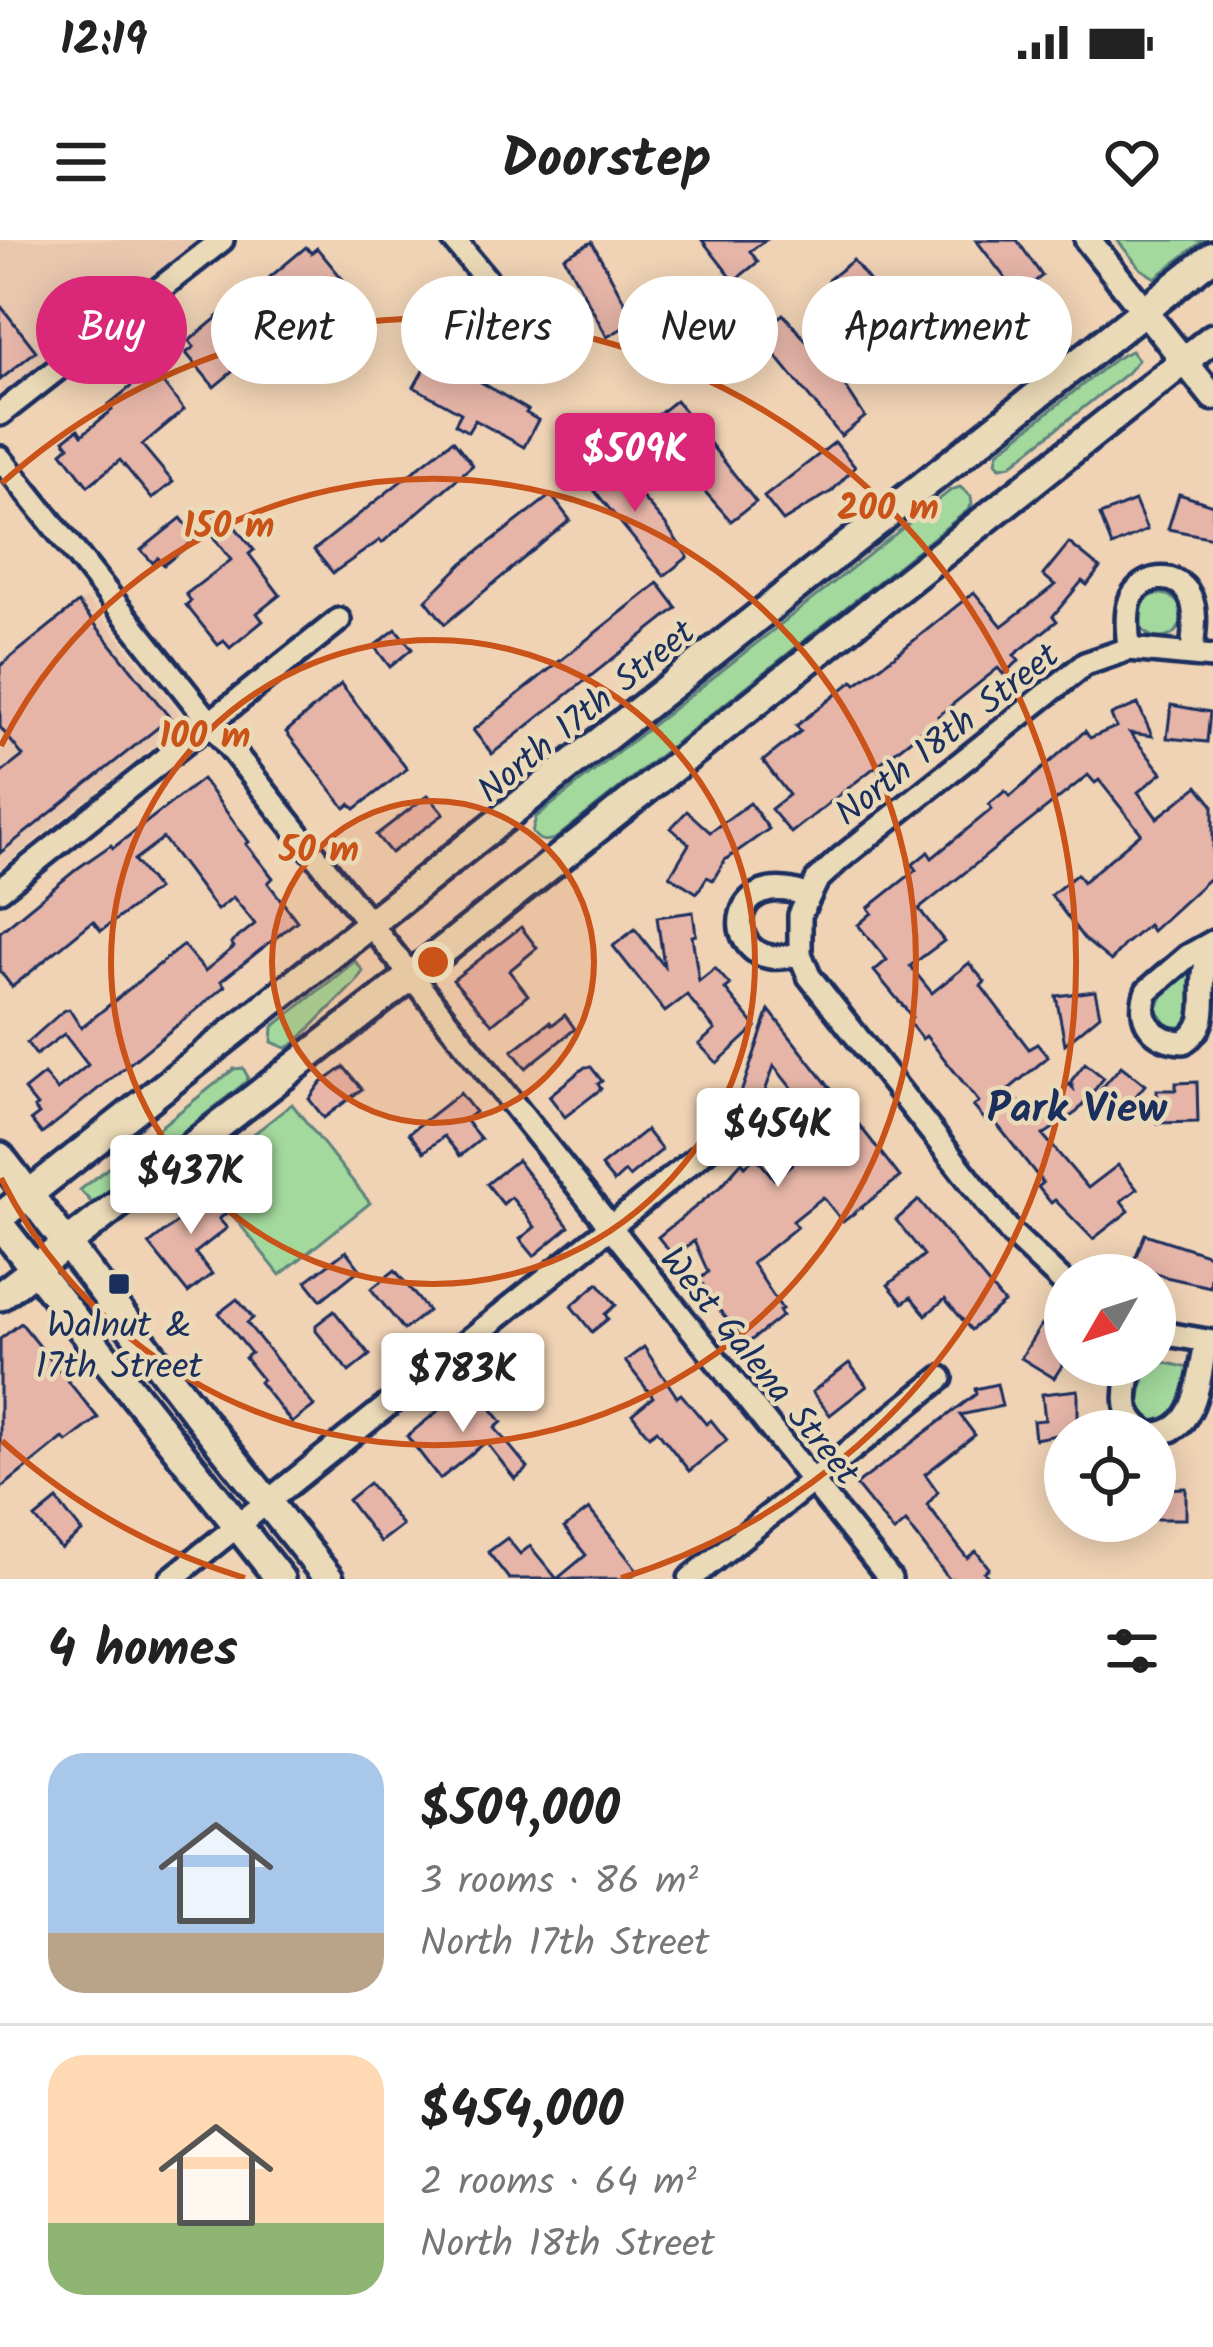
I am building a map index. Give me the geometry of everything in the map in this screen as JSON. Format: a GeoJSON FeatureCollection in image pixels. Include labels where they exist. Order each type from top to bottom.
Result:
{"type":"FeatureCollection","features":[{"type":"Feature","properties":{"kind":"main road","name":"North 17th Street"},"geometry":{"type":"LineString","coordinates":[[0,1221],[1213,256]]}},
{"type":"Feature","properties":{"kind":"main road"},"geometry":{"type":"LineString","coordinates":[[0,1296],[411,976],[1213,338]]}},
{"type":"Feature","properties":{"kind":"main road"},"geometry":{"type":"LineString","coordinates":[[0,1157],[329,1579]]}},
{"type":"Feature","properties":{"kind":"main road"},"geometry":{"type":"LineString","coordinates":[[0,1221],[280,1579]]}},
{"type":"Feature","properties":{"kind":"street"},"geometry":{"type":"LineString","coordinates":[[0,414],[222,240]]}},
{"type":"Feature","properties":{"kind":"street"},"geometry":{"type":"LineString","coordinates":[[454,240],[483,276]]}},
{"type":"Feature","properties":{"kind":"street"},"geometry":{"type":"LineString","coordinates":[[1088,240],[1213,398]]}},
{"type":"Feature","properties":{"kind":"street","name":"West Galena Street"},"geometry":{"type":"LineString","coordinates":[[0,458],[890,1579]]}},
{"type":"Feature","properties":{"kind":"street"},"geometry":{"type":"LineString","coordinates":[[1129,649],[1131,598],[1145,582],[1166,578],[1192,598],[1202,655]]}},
{"type":"Feature","properties":{"kind":"street"},"geometry":{"type":"LineString","coordinates":[[0,890],[339,620]]}},
{"type":"Feature","properties":{"kind":"street","name":"North 18th Street"},"geometry":{"type":"LineString","coordinates":[[807,895],[842,858],[1085,664],[1129,649],[1202,655]]}},
{"type":"Feature","properties":{"kind":"street"},"geometry":{"type":"LineString","coordinates":[[800,954],[771,957],[754,950],[743,936],[740,918],[747,902],[761,890],[789,888],[807,895],[799,926],[800,954],[825,999],[1011,1233],[1044,1267]]}},
{"type":"Feature","properties":{"kind":"street"},"geometry":{"type":"LineString","coordinates":[[1213,945],[1205,967],[1208,1009],[1204,1026],[1190,1040],[1162,1038],[1148,1028],[1143,1016],[1147,991],[1188,956],[1213,945]]}},
{"type":"Feature","properties":{"kind":"street"},"geometry":{"type":"LineString","coordinates":[[171,1579],[739,1124]]}},
{"type":"Feature","properties":{"kind":"street"},"geometry":{"type":"LineString","coordinates":[[1176,1336],[1209,1342],[1188,1415],[1176,1428]]}},
{"type":"Feature","properties":{"kind":"street"},"geometry":{"type":"LineString","coordinates":[[690,1579],[941,1378]]}},
{"type":"Feature","properties":{"kind":"shaded area"},"geometry":{"type":"Polygon","coordinates":[[[0,240],[200,240],[155,276],[36,276],[36,370],[0,399],[0,240]]]}},
{"type":"Feature","properties":{"kind":"shaded area"},"geometry":{"type":"Polygon","coordinates":[[[87,598],[181,716],[179,727],[0,868],[0,666],[87,598]]]}},
{"type":"Feature","properties":{"kind":"green space"},"geometry":{"type":"Polygon","coordinates":[[[1117,240],[1204,240],[1155,278],[1117,240]]]}},
{"type":"Feature","properties":{"kind":"green space"},"geometry":{"type":"Polygon","coordinates":[[[1131,351],[1138,360],[1127,373],[1011,465],[1000,467],[998,452],[1131,351]]]}},
{"type":"Feature","properties":{"kind":"green space"},"geometry":{"type":"Polygon","coordinates":[[[960,487],[971,496],[967,511],[555,839],[542,840],[532,832],[536,817],[960,487]]]}},
{"type":"Feature","properties":{"kind":"green space"},"geometry":{"type":"Polygon","coordinates":[[[1160,594],[1176,600],[1182,616],[1176,632],[1160,638],[1144,632],[1138,616],[1144,600],[1160,594]]]}},
{"type":"Feature","properties":{"kind":"green space"},"geometry":{"type":"Polygon","coordinates":[[[355,961],[363,971],[355,983],[294,1044],[286,1048],[272,1042],[273,1027],[355,961]]]}},
{"type":"Feature","properties":{"kind":"green space"},"geometry":{"type":"Polygon","coordinates":[[[1194,973],[1199,1005],[1187,1027],[1167,1027],[1156,1009],[1164,992],[1194,973]]]}},
{"type":"Feature","properties":{"kind":"green space"},"geometry":{"type":"Polygon","coordinates":[[[243,1068],[246,1082],[93,1204],[80,1190],[234,1069],[243,1068]]]}},
{"type":"Feature","properties":{"kind":"green space"},"geometry":{"type":"Polygon","coordinates":[[[292,1104],[370,1203],[280,1275],[201,1175],[292,1104]]]}},
{"type":"Feature","properties":{"kind":"green space"},"geometry":{"type":"Polygon","coordinates":[[[1176,1365],[1189,1368],[1176,1418],[1176,1410],[1143,1410],[1139,1401],[1142,1386],[1176,1386],[1176,1365]]]}},
{"type":"Feature","properties":{"kind":"building"},"geometry":{"type":"Polygon","coordinates":[[[702,240],[766,240],[750,251],[758,262],[740,276],[730,276],[702,240]]]}},
{"type":"Feature","properties":{"kind":"building"},"geometry":{"type":"Polygon","coordinates":[[[976,240],[1017,240],[1042,276],[1003,276],[976,240]]]}},
{"type":"Feature","properties":{"kind":"building"},"geometry":{"type":"Polygon","coordinates":[[[592,242],[618,290],[618,331],[607,337],[594,313],[594,276],[574,276],[564,257],[592,242]]]}},
{"type":"Feature","properties":{"kind":"building"},"geometry":{"type":"Polygon","coordinates":[[[306,247],[311,253],[317,248],[340,276],[271,276],[306,247]]]}},
{"type":"Feature","properties":{"kind":"building"},"geometry":{"type":"Polygon","coordinates":[[[853,260],[866,276],[833,276],[853,260]]]}},
{"type":"Feature","properties":{"kind":"building"},"geometry":{"type":"Polygon","coordinates":[[[0,305],[36,351],[0,380],[0,305]]]}},
{"type":"Feature","properties":{"kind":"building"},"geometry":{"type":"Polygon","coordinates":[[[783,314],[802,336],[802,384],[844,384],[865,417],[841,436],[778,359],[778,318],[783,314]]]}},
{"type":"Feature","properties":{"kind":"building"},"geometry":{"type":"Polygon","coordinates":[[[211,323],[211,383],[187,354],[194,347],[189,341],[211,323]]]}},
{"type":"Feature","properties":{"kind":"building"},"geometry":{"type":"Polygon","coordinates":[[[134,384],[164,384],[184,410],[142,445],[173,482],[152,499],[120,460],[88,486],[62,452],[69,446],[64,440],[78,429],[82,435],[112,410],[108,405],[134,384]]]}},
{"type":"Feature","properties":{"kind":"building"},"geometry":{"type":"Polygon","coordinates":[[[484,384],[538,420],[524,447],[475,420],[468,432],[455,424],[461,413],[414,387],[484,384]]]}},
{"type":"Feature","properties":{"kind":"building"},"geometry":{"type":"Polygon","coordinates":[[[676,400],[756,502],[731,521],[683,467],[651,420],[676,400]]]}},
{"type":"Feature","properties":{"kind":"building"},"geometry":{"type":"Polygon","coordinates":[[[453,440],[473,465],[382,543],[380,540],[333,573],[314,550],[453,440]]]}},
{"type":"Feature","properties":{"kind":"building"},"geometry":{"type":"Polygon","coordinates":[[[835,442],[855,467],[832,491],[783,521],[764,497],[835,442]]]}},
{"type":"Feature","properties":{"kind":"building"},"geometry":{"type":"Polygon","coordinates":[[[605,454],[688,557],[664,576],[581,474],[605,454]]]}},
{"type":"Feature","properties":{"kind":"building"},"geometry":{"type":"Polygon","coordinates":[[[1179,494],[1213,505],[1213,538],[1168,529],[1179,494]]]}},
{"type":"Feature","properties":{"kind":"building"},"geometry":{"type":"Polygon","coordinates":[[[551,495],[570,520],[445,624],[426,600],[463,563],[551,495]]]}},
{"type":"Feature","properties":{"kind":"building"},"geometry":{"type":"Polygon","coordinates":[[[1135,501],[1147,530],[1112,546],[1100,515],[1135,501]]]}},
{"type":"Feature","properties":{"kind":"building"},"geometry":{"type":"Polygon","coordinates":[[[222,511],[254,550],[249,554],[280,595],[257,613],[263,621],[230,648],[224,641],[218,645],[186,605],[191,601],[186,594],[231,560],[204,525],[222,511]]]}},
{"type":"Feature","properties":{"kind":"building"},"geometry":{"type":"Polygon","coordinates":[[[181,518],[197,538],[164,565],[158,558],[153,563],[141,550],[181,518]]]}},
{"type":"Feature","properties":{"kind":"building"},"geometry":{"type":"Polygon","coordinates":[[[1069,543],[1100,568],[1087,585],[1082,581],[1053,616],[1057,621],[1014,655],[1019,661],[1003,674],[998,668],[938,716],[941,720],[791,833],[771,809],[789,795],[763,761],[801,731],[796,726],[974,592],[1002,626],[1055,585],[1043,575],[1069,543]]]}},
{"type":"Feature","properties":{"kind":"building"},"geometry":{"type":"Polygon","coordinates":[[[658,583],[677,608],[492,754],[473,730],[658,583]]]}},
{"type":"Feature","properties":{"kind":"building"},"geometry":{"type":"Polygon","coordinates":[[[78,603],[170,718],[0,853],[0,774],[23,756],[0,727],[0,666],[78,603]]]}},
{"type":"Feature","properties":{"kind":"building"},"geometry":{"type":"Polygon","coordinates":[[[396,629],[412,649],[390,667],[374,646],[396,629]]]}},
{"type":"Feature","properties":{"kind":"building"},"geometry":{"type":"Polygon","coordinates":[[[341,684],[407,769],[355,809],[350,804],[345,808],[286,732],[341,684]]]}},
{"type":"Feature","properties":{"kind":"building"},"geometry":{"type":"Polygon","coordinates":[[[1138,704],[1152,736],[1130,733],[1162,773],[1138,792],[1157,818],[1198,786],[1213,805],[1213,875],[1152,931],[1148,925],[1124,945],[1111,961],[1084,939],[1051,895],[1077,874],[1083,882],[1141,833],[1099,780],[1095,783],[1088,775],[919,909],[944,941],[910,966],[932,993],[969,963],[1029,1049],[1037,1044],[1048,1057],[1009,1089],[1031,1117],[1069,1084],[1073,1088],[1071,1081],[1085,1063],[1104,1078],[1077,1112],[1043,1135],[1088,1188],[1118,1165],[1137,1189],[1121,1201],[1129,1211],[1093,1239],[1055,1200],[1051,1203],[1038,1187],[1043,1183],[1003,1132],[973,1106],[979,1102],[926,1036],[922,1039],[908,1021],[912,1017],[874,971],[887,960],[858,925],[872,913],[868,908],[916,870],[912,865],[928,852],[932,858],[992,809],[989,804],[1005,791],[1010,797],[1085,731],[1090,738],[1116,727],[1111,715],[1138,704]]]}},
{"type":"Feature","properties":{"kind":"building"},"geometry":{"type":"Polygon","coordinates":[[[1171,705],[1210,712],[1207,742],[1167,738],[1171,705]]]}},
{"type":"Feature","properties":{"kind":"building"},"geometry":{"type":"Polygon","coordinates":[[[202,779],[249,842],[246,844],[273,878],[268,883],[297,921],[221,981],[225,986],[42,1134],[31,1120],[39,1114],[37,1106],[24,1090],[44,1074],[57,1090],[88,1065],[64,1034],[36,1055],[27,1043],[69,1009],[81,1028],[183,945],[205,971],[255,924],[233,897],[217,910],[163,838],[134,860],[157,889],[101,931],[93,921],[12,987],[0,971],[0,932],[78,868],[113,848],[202,779]]]}},
{"type":"Feature","properties":{"kind":"building"},"geometry":{"type":"Polygon","coordinates":[[[428,795],[444,814],[391,853],[376,835],[428,795]]]}},
{"type":"Feature","properties":{"kind":"building"},"geometry":{"type":"Polygon","coordinates":[[[750,803],[769,829],[725,860],[713,880],[707,877],[697,893],[670,876],[689,844],[671,828],[687,811],[710,832],[750,803]]]}},
{"type":"Feature","properties":{"kind":"building"},"geometry":{"type":"Polygon","coordinates":[[[693,912],[699,981],[715,968],[730,985],[725,989],[756,1027],[717,1063],[699,1044],[715,1030],[687,995],[665,1012],[613,946],[635,929],[664,966],[657,917],[693,912]]]}},
{"type":"Feature","properties":{"kind":"building"},"geometry":{"type":"Polygon","coordinates":[[[521,927],[537,948],[509,971],[528,995],[492,1024],[453,980],[521,927]]]}},
{"type":"Feature","properties":{"kind":"building"},"geometry":{"type":"Polygon","coordinates":[[[1095,991],[1100,1015],[1065,1044],[1056,996],[1095,991]]]}},
{"type":"Feature","properties":{"kind":"building"},"geometry":{"type":"Polygon","coordinates":[[[769,1010],[900,1177],[843,1222],[823,1197],[793,1221],[797,1227],[752,1263],[782,1316],[748,1343],[707,1296],[699,1280],[708,1272],[694,1241],[674,1257],[658,1237],[720,1187],[742,1162],[745,1166],[756,1157],[774,1179],[828,1134],[774,1066],[762,1100],[741,1093],[769,1010]]]}},
{"type":"Feature","properties":{"kind":"building"},"geometry":{"type":"Polygon","coordinates":[[[565,1015],[575,1029],[526,1068],[512,1051],[565,1015]]]}},
{"type":"Feature","properties":{"kind":"building"},"geometry":{"type":"Polygon","coordinates":[[[1121,1066],[1145,1085],[1125,1109],[1101,1089],[1121,1066]]]}},
{"type":"Feature","properties":{"kind":"building"},"geometry":{"type":"Polygon","coordinates":[[[344,1067],[362,1089],[324,1118],[309,1099],[320,1084],[344,1067]]]}},
{"type":"Feature","properties":{"kind":"building"},"geometry":{"type":"Polygon","coordinates":[[[591,1067],[602,1081],[601,1089],[565,1117],[549,1096],[591,1067]]]}},
{"type":"Feature","properties":{"kind":"building"},"geometry":{"type":"Polygon","coordinates":[[[1197,1082],[1198,1122],[1158,1123],[1157,1090],[1176,1090],[1176,1083],[1197,1082]]]}},
{"type":"Feature","properties":{"kind":"building"},"geometry":{"type":"Polygon","coordinates":[[[460,1093],[475,1112],[465,1120],[481,1139],[460,1156],[444,1136],[424,1152],[409,1133],[460,1093]]]}},
{"type":"Feature","properties":{"kind":"building"},"geometry":{"type":"Polygon","coordinates":[[[646,1130],[662,1150],[629,1177],[625,1172],[614,1182],[601,1166],[646,1130]]]}},
{"type":"Feature","properties":{"kind":"building"},"geometry":{"type":"Polygon","coordinates":[[[517,1160],[569,1227],[534,1256],[520,1239],[535,1227],[511,1197],[503,1204],[487,1184],[517,1160]]]}},
{"type":"Feature","properties":{"kind":"building"},"geometry":{"type":"Polygon","coordinates":[[[203,1181],[228,1212],[219,1219],[227,1228],[195,1253],[212,1274],[188,1293],[149,1244],[190,1212],[180,1200],[203,1181]]]}},
{"type":"Feature","properties":{"kind":"building"},"geometry":{"type":"Polygon","coordinates":[[[919,1200],[1004,1303],[971,1330],[945,1299],[926,1315],[911,1297],[903,1303],[888,1285],[924,1255],[896,1220],[919,1200]]]}},
{"type":"Feature","properties":{"kind":"building"},"geometry":{"type":"Polygon","coordinates":[[[1145,1234],[1213,1256],[1210,1287],[1176,1279],[1176,1254],[1137,1254],[1145,1234]]]}},
{"type":"Feature","properties":{"kind":"building"},"geometry":{"type":"Polygon","coordinates":[[[346,1251],[360,1269],[321,1300],[306,1281],[346,1251]]]}},
{"type":"Feature","properties":{"kind":"building"},"geometry":{"type":"Polygon","coordinates":[[[395,1270],[428,1311],[404,1330],[371,1289],[395,1270]]]}},
{"type":"Feature","properties":{"kind":"building"},"geometry":{"type":"Polygon","coordinates":[[[598,1283],[616,1305],[592,1332],[571,1306],[598,1283]]]}},
{"type":"Feature","properties":{"kind":"building"},"geometry":{"type":"Polygon","coordinates":[[[237,1299],[253,1318],[247,1323],[314,1406],[292,1423],[259,1382],[262,1379],[245,1358],[251,1353],[219,1313],[237,1299]]]}},
{"type":"Feature","properties":{"kind":"building"},"geometry":{"type":"Polygon","coordinates":[[[334,1311],[370,1355],[349,1372],[316,1331],[316,1325],[334,1311]]]}},
{"type":"Feature","properties":{"kind":"building"},"geometry":{"type":"Polygon","coordinates":[[[21,1323],[98,1418],[67,1442],[63,1438],[0,1489],[0,1339],[21,1323]]]}},
{"type":"Feature","properties":{"kind":"building"},"geometry":{"type":"Polygon","coordinates":[[[1041,1325],[1044,1327],[1044,1372],[1021,1358],[1041,1325]]]}},
{"type":"Feature","properties":{"kind":"building"},"geometry":{"type":"Polygon","coordinates":[[[644,1347],[677,1397],[681,1394],[727,1440],[689,1471],[657,1430],[649,1436],[632,1414],[653,1397],[625,1361],[644,1347]]]}},
{"type":"Feature","properties":{"kind":"building"},"geometry":{"type":"Polygon","coordinates":[[[849,1363],[867,1386],[830,1415],[812,1392],[849,1363]]]}},
{"type":"Feature","properties":{"kind":"building"},"geometry":{"type":"Polygon","coordinates":[[[471,1384],[502,1422],[495,1428],[528,1468],[515,1479],[486,1442],[440,1479],[407,1436],[471,1384]]]}},
{"type":"Feature","properties":{"kind":"building"},"geometry":{"type":"Polygon","coordinates":[[[997,1384],[1002,1406],[960,1415],[975,1435],[925,1474],[938,1492],[927,1505],[967,1558],[976,1551],[989,1568],[984,1572],[990,1579],[949,1579],[906,1522],[894,1532],[856,1485],[976,1394],[975,1389],[997,1384]]]}},
{"type":"Feature","properties":{"kind":"building"},"geometry":{"type":"Polygon","coordinates":[[[1078,1390],[1078,1410],[1044,1411],[1042,1394],[1078,1390]]]}},
{"type":"Feature","properties":{"kind":"building"},"geometry":{"type":"Polygon","coordinates":[[[1044,1420],[1044,1437],[1035,1439],[1033,1421],[1044,1420]]]}},
{"type":"Feature","properties":{"kind":"building"},"geometry":{"type":"Polygon","coordinates":[[[369,1483],[402,1525],[380,1542],[348,1500],[369,1483]]]}},
{"type":"Feature","properties":{"kind":"building"},"geometry":{"type":"Polygon","coordinates":[[[1176,1488],[1186,1488],[1186,1519],[1176,1519],[1176,1488]]]}},
{"type":"Feature","properties":{"kind":"building"},"geometry":{"type":"Polygon","coordinates":[[[57,1500],[82,1532],[61,1549],[35,1518],[57,1500]]]}},
{"type":"Feature","properties":{"kind":"building"},"geometry":{"type":"Polygon","coordinates":[[[589,1509],[638,1571],[628,1579],[557,1579],[586,1555],[564,1528],[589,1509]]]}},
{"type":"Feature","properties":{"kind":"building"},"geometry":{"type":"Polygon","coordinates":[[[507,1538],[520,1554],[530,1546],[557,1579],[509,1579],[488,1552],[507,1538]]]}},
{"type":"Feature","properties":{"kind":"place","name":"Walnut & 17th Street"},"geometry":{"type":"Point","coordinates":[119,1284]}},
{"type":"Feature","properties":{"kind":"district","name":"Park View"},"geometry":{"type":"Point","coordinates":[1077,1107]}}]}
